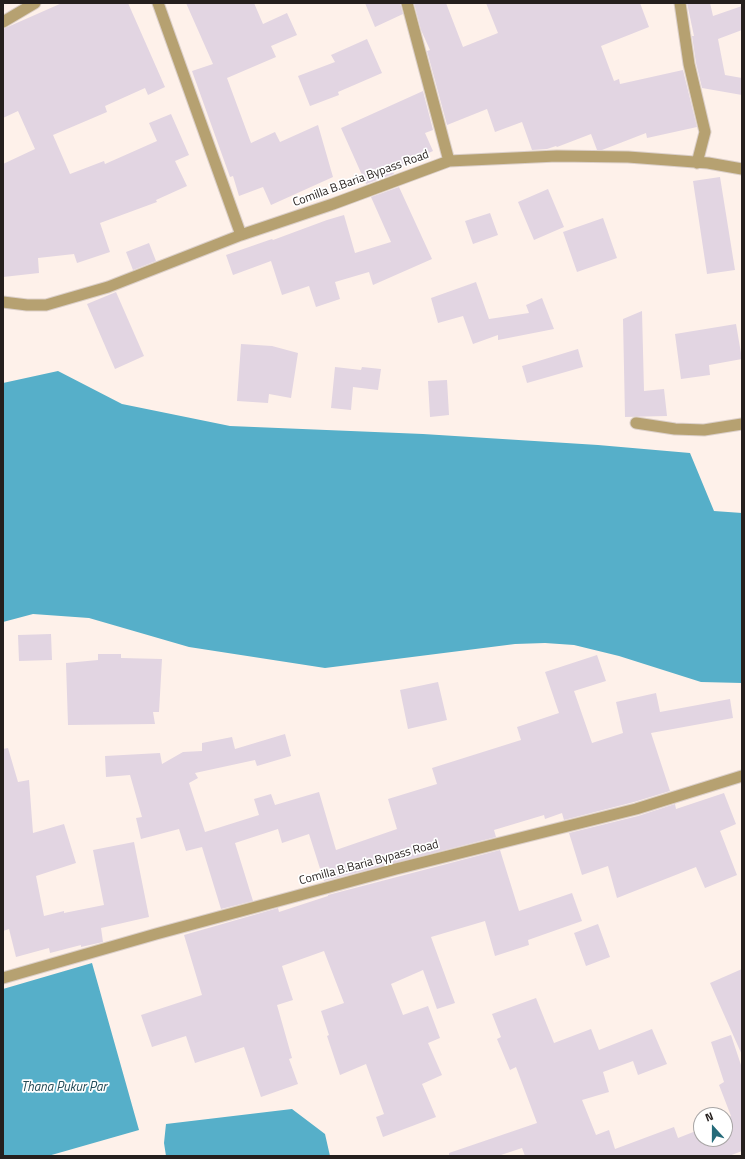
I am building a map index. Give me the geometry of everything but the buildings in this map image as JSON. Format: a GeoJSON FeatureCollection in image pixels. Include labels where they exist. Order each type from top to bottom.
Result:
{"type":"FeatureCollection","features":[{"type":"Feature","properties":{"kind":"street"},"geometry":{"type":"LineString","coordinates":[[3,22],[35,3]]}},
{"type":"Feature","properties":{"kind":"street"},"geometry":{"type":"LineString","coordinates":[[158,3],[240,234]]}},
{"type":"Feature","properties":{"kind":"street"},"geometry":{"type":"LineString","coordinates":[[407,3],[449,161]]}},
{"type":"Feature","properties":{"kind":"street"},"geometry":{"type":"LineString","coordinates":[[680,3],[689,64],[705,132],[697,163]]}},
{"type":"Feature","properties":{"kind":"street","name":"Comilla B.Baria Bypass Road"},"geometry":{"type":"LineString","coordinates":[[3,302],[27,305],[46,305],[108,287],[240,234],[333,204],[449,161],[557,156],[628,157],[708,163],[742,169]]}},
{"type":"Feature","properties":{"kind":"street"},"geometry":{"type":"LineString","coordinates":[[636,423],[675,429],[704,430],[742,424]]}},
{"type":"Feature","properties":{"kind":"street","name":"Comilla B.Baria Bypass Road"},"geometry":{"type":"LineString","coordinates":[[3,978],[156,934],[389,871],[636,809],[742,776]]}},
{"type":"Feature","properties":{"kind":"water"},"geometry":{"type":"Polygon","coordinates":[[[58,371],[122,404],[230,426],[423,434],[598,445],[690,453],[714,511],[742,513],[742,683],[701,682],[619,656],[574,645],[545,643],[515,644],[325,668],[189,647],[89,618],[33,614],[3,622],[3,383],[58,371]]]}},
{"type":"Feature","properties":{"kind":"water","name":"Thana Pukur Par"},"geometry":{"type":"Polygon","coordinates":[[[92,963],[139,1130],[48,1156],[3,1156],[3,989],[92,963]]]}},
{"type":"Feature","properties":{"kind":"water"},"geometry":{"type":"Polygon","coordinates":[[[292,1109],[325,1134],[330,1156],[166,1156],[164,1143],[166,1124],[292,1109]]]}}]}
